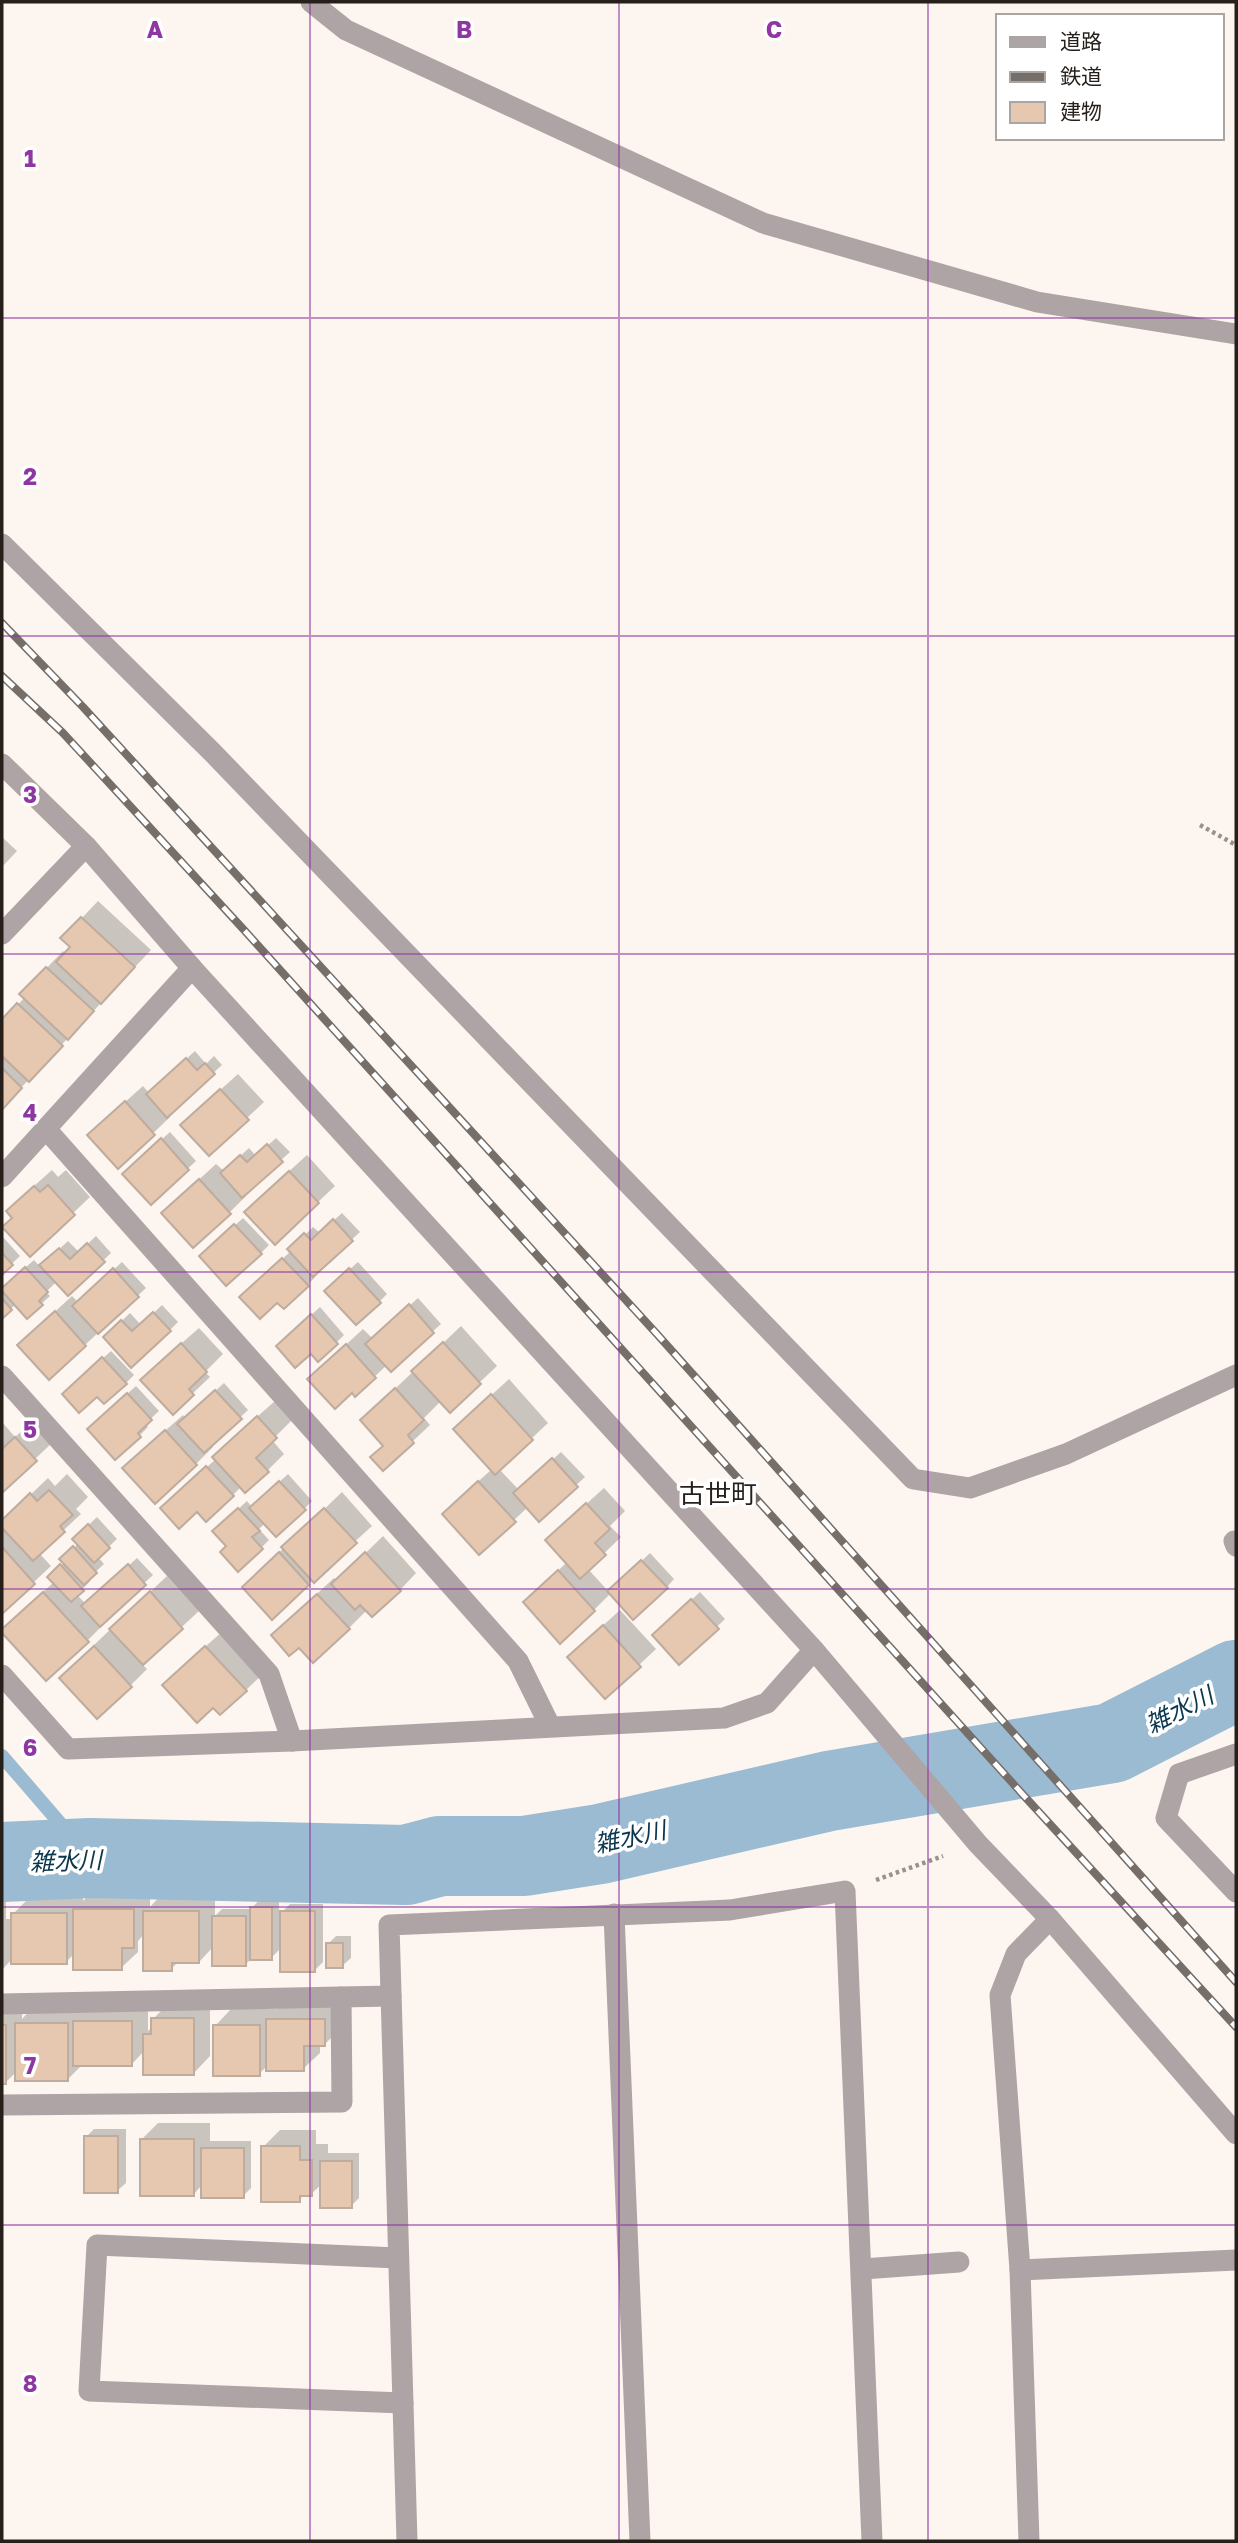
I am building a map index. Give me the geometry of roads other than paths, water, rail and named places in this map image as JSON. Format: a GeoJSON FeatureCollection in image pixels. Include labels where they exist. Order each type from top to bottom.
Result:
{"type":"FeatureCollection","features":[{"type":"Feature","properties":{"kind":"street"},"geometry":{"type":"LineString","coordinates":[[311,2],[346,30],[763,223],[1037,302],[1236,334]]}},
{"type":"Feature","properties":{"kind":"street"},"geometry":{"type":"LineString","coordinates":[[2,544],[214,753],[913,1479],[970,1488],[1066,1454],[1236,1375]]}},
{"type":"Feature","properties":{"kind":"street"},"geometry":{"type":"LineString","coordinates":[[2,764],[86,846],[192,968],[814,1650],[978,1844],[1049,1919],[1236,2134]]}},
{"type":"Feature","properties":{"kind":"street"},"geometry":{"type":"LineString","coordinates":[[2,934],[86,846]]}},
{"type":"Feature","properties":{"kind":"street"},"geometry":{"type":"LineString","coordinates":[[2,1177],[192,968]]}},
{"type":"Feature","properties":{"kind":"street"},"geometry":{"type":"LineString","coordinates":[[46,1129],[518,1661],[550,1726]]}},
{"type":"Feature","properties":{"kind":"street"},"geometry":{"type":"LineString","coordinates":[[2,1376],[269,1674],[292,1741]]}},
{"type":"Feature","properties":{"kind":"street"},"geometry":{"type":"LineString","coordinates":[[2,1675],[68,1749],[292,1741],[724,1718],[767,1703],[814,1650]]}},
{"type":"Feature","properties":{"kind":"street"},"geometry":{"type":"LineString","coordinates":[[1236,1754],[1179,1774],[1166,1818],[1236,1892]]}},
{"type":"Feature","properties":{"kind":"street"},"geometry":{"type":"LineString","coordinates":[[407,2541],[389,1924],[730,1910],[845,1891],[863,2269],[872,2541]]}},
{"type":"Feature","properties":{"kind":"street"},"geometry":{"type":"LineString","coordinates":[[614,1914],[640,2541]]}},
{"type":"Feature","properties":{"kind":"street"},"geometry":{"type":"LineString","coordinates":[[1029,2541],[1020,2270],[1000,1995],[1016,1954],[1049,1919]]}},
{"type":"Feature","properties":{"kind":"street"},"geometry":{"type":"LineString","coordinates":[[2,2004],[391,1996]]}},
{"type":"Feature","properties":{"kind":"street"},"geometry":{"type":"LineString","coordinates":[[2,2105],[342,2102],[341,1997]]}},
{"type":"Feature","properties":{"kind":"street"},"geometry":{"type":"LineString","coordinates":[[398,2258],[97,2245],[89,2391],[403,2403]]}},
{"type":"Feature","properties":{"kind":"street"},"geometry":{"type":"LineString","coordinates":[[1020,2270],[1236,2260]]}},
{"type":"Feature","properties":{"kind":"street"},"geometry":{"type":"LineString","coordinates":[[863,2269],[958,2262]]}},
{"type":"Feature","properties":{"kind":"waterway","name":"雑水川"},"geometry":{"type":"LineString","coordinates":[[2,1862],[90,1858],[406,1865],[440,1856],[524,1856],[600,1844],[829,1791],[1112,1743],[1236,1680]]}},
{"type":"Feature","properties":{"kind":"waterway"},"geometry":{"type":"LineString","coordinates":[[2,1756],[90,1858]]}},
{"type":"Feature","properties":{"kind":"railway"},"geometry":{"type":"LineString","coordinates":[[2,623],[83,707],[656,1333],[1236,1982]]}},
{"type":"Feature","properties":{"kind":"railway"},"geometry":{"type":"LineString","coordinates":[[2,676],[63,733],[245,931],[1026,1798],[1236,2027]]}},
{"type":"Feature","properties":{"kind":"district","name":"古世町"},"geometry":{"type":"Point","coordinates":[718,1493]}}]}
